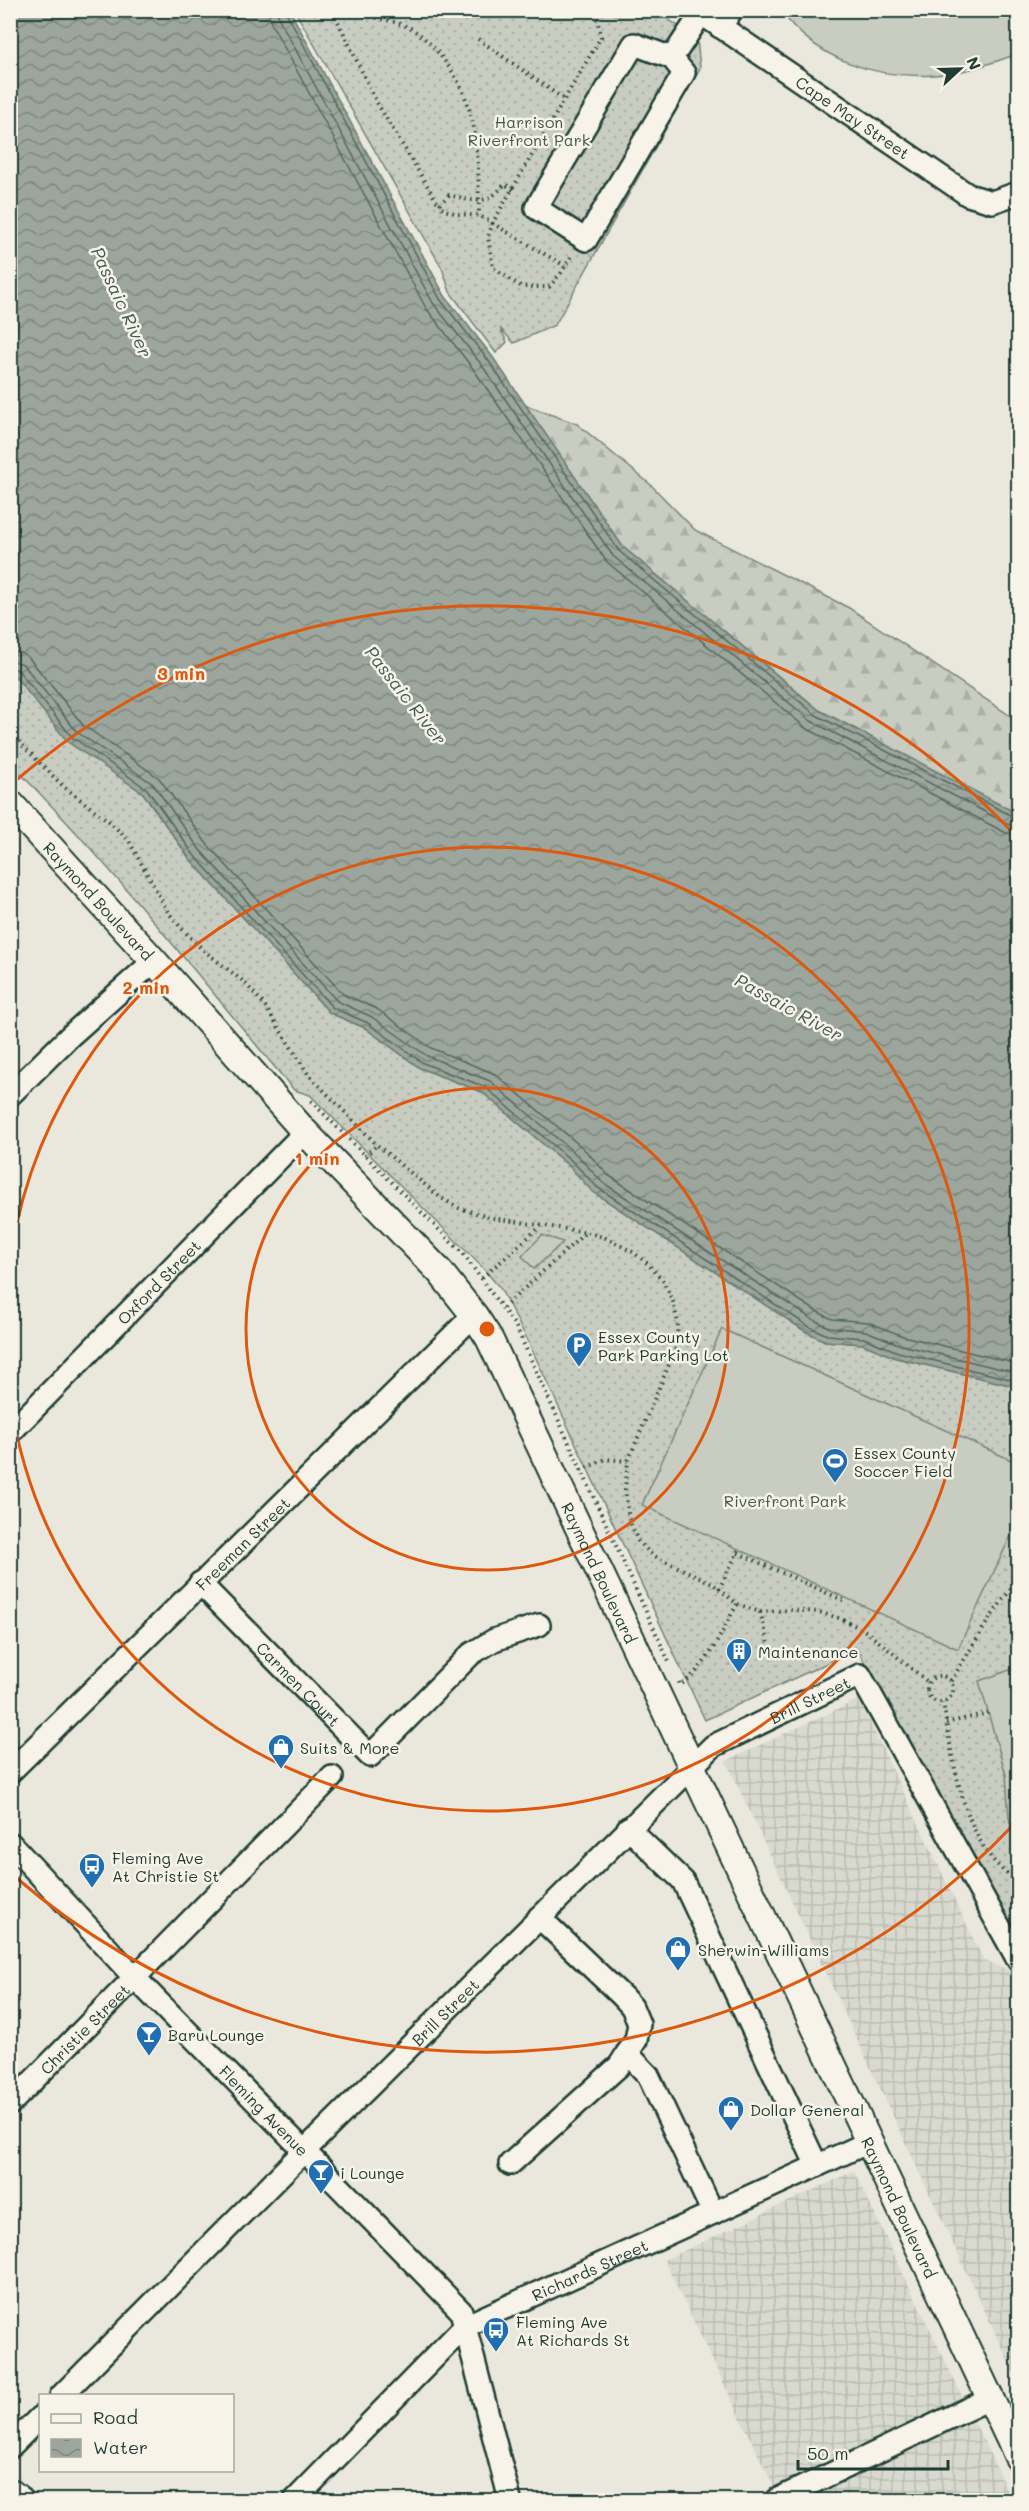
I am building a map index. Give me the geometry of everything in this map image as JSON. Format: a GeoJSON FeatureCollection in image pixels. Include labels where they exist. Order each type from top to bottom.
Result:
{"type":"FeatureCollection","features":[{"type":"Feature","properties":{"kind":"main road","name":"Raymond Boulevard"},"geometry":{"type":"LineString","coordinates":[[10,803],[305,1132],[440,1272],[474,1315],[498,1356],[1018,2457]]}},
{"type":"Feature","properties":{"kind":"main road"},"geometry":{"type":"LineString","coordinates":[[10,2492],[20,2500]]}},
{"type":"Feature","properties":{"kind":"street","name":"Cape May Street"},"geometry":{"type":"LineString","coordinates":[[698,12],[726,19],[968,195],[992,202],[1018,193]]}},
{"type":"Feature","properties":{"kind":"street"},"geometry":{"type":"LineString","coordinates":[[672,58],[698,12]]}},
{"type":"Feature","properties":{"kind":"street"},"geometry":{"type":"LineString","coordinates":[[634,44],[672,58],[684,73],[586,240],[536,208],[634,44]]}},
{"type":"Feature","properties":{"kind":"street"},"geometry":{"type":"LineString","coordinates":[[10,1095],[70,1036],[154,961]]}},
{"type":"Feature","properties":{"kind":"street","name":"Oxford Street"},"geometry":{"type":"LineString","coordinates":[[10,1432],[305,1132]]}},
{"type":"Feature","properties":{"kind":"street","name":"Freeman Street"},"geometry":{"type":"LineString","coordinates":[[10,1772],[474,1315]]}},
{"type":"Feature","properties":{"kind":"street","name":"Carmen Court"},"geometry":{"type":"LineString","coordinates":[[200,1583],[369,1756],[471,1654],[494,1640],[539,1625]]}},
{"type":"Feature","properties":{"kind":"street","name":"Brill Street"},"geometry":{"type":"LineString","coordinates":[[64,2394],[304,2151],[713,1746],[860,1675],[1018,1960]]}},
{"type":"Feature","properties":{"kind":"street","name":"Christie Street"},"geometry":{"type":"LineString","coordinates":[[10,2104],[136,1979],[332,1777]]}},
{"type":"Feature","properties":{"kind":"street"},"geometry":{"type":"LineString","coordinates":[[628,1828],[683,1881],[817,2166]]}},
{"type":"Feature","properties":{"kind":"street","name":"Fleming Avenue"},"geometry":{"type":"LineString","coordinates":[[10,1843],[136,1979],[461,2311],[510,2500]]}},
{"type":"Feature","properties":{"kind":"street"},"geometry":{"type":"LineString","coordinates":[[510,2164],[619,2066],[636,2040],[639,2024],[632,2007],[539,1917]]}},
{"type":"Feature","properties":{"kind":"street"},"geometry":{"type":"LineString","coordinates":[[627,2054],[648,2075],[713,2213]]}},
{"type":"Feature","properties":{"kind":"street","name":"Richards Street"},"geometry":{"type":"LineString","coordinates":[[295,2500],[465,2326],[870,2142]]}},
{"type":"Feature","properties":{"kind":"street"},"geometry":{"type":"LineString","coordinates":[[776,2500],[991,2398]]}},
{"type":"Feature","properties":{"kind":"street"},"geometry":{"type":"LineString","coordinates":[[10,2447],[39,2418]]}},
{"type":"Feature","properties":{"kind":"path"},"geometry":{"type":"LineString","coordinates":[[333,11],[400,24],[411,29],[438,52],[454,72],[473,114],[478,216]]}},
{"type":"Feature","properties":{"kind":"path"},"geometry":{"type":"LineString","coordinates":[[333,11],[377,103],[439,205],[444,210],[458,214],[478,216],[566,266]]}},
{"type":"Feature","properties":{"kind":"path"},"geometry":{"type":"LineString","coordinates":[[477,39],[565,100]]}},
{"type":"Feature","properties":{"kind":"path"},"geometry":{"type":"LineString","coordinates":[[439,205],[449,195],[478,201],[488,200],[505,184],[513,190]]}},
{"type":"Feature","properties":{"kind":"path"},"geometry":{"type":"LineString","coordinates":[[10,733],[64,787],[110,822],[129,841],[168,912],[202,950],[244,982],[263,1003],[309,1074],[377,1145],[441,1198],[459,1208],[492,1218],[586,1232],[606,1238],[633,1252],[648,1264],[664,1282],[673,1302],[678,1323],[676,1348],[628,1461],[625,1489],[629,1520],[638,1541],[652,1555],[712,1583],[737,1604],[760,1612],[790,1610],[819,1612],[842,1619],[867,1632],[929,1683]]}},
{"type":"Feature","properties":{"kind":"path"},"geometry":{"type":"LineString","coordinates":[[364,1156],[377,1145]]}},
{"type":"Feature","properties":{"kind":"path"},"geometry":{"type":"LineString","coordinates":[[482,1278],[542,1226]]}},
{"type":"Feature","properties":{"kind":"path"},"geometry":{"type":"LineString","coordinates":[[503,1308],[586,1232]]}},
{"type":"Feature","properties":{"kind":"path"},"geometry":{"type":"LineString","coordinates":[[581,1470],[606,1459],[628,1461]]}},
{"type":"Feature","properties":{"kind":"path"},"geometry":{"type":"LineString","coordinates":[[597,1505],[671,1664]]}},
{"type":"Feature","properties":{"kind":"path"},"geometry":{"type":"LineString","coordinates":[[719,1589],[739,1551],[845,1601]]}},
{"type":"Feature","properties":{"kind":"path"},"geometry":{"type":"LineString","coordinates":[[951,1681],[988,1621],[1018,1579]]}},
{"type":"Feature","properties":{"kind":"path"},"geometry":{"type":"LineString","coordinates":[[675,1675],[680,1686],[688,1681],[702,1665],[737,1604]]}},
{"type":"Feature","properties":{"kind":"path"},"geometry":{"type":"LineString","coordinates":[[760,1612],[769,1644]]}},
{"type":"Feature","properties":{"kind":"path"},"geometry":{"type":"LineString","coordinates":[[940,1676],[951,1681],[954,1689],[952,1695],[943,1702],[931,1698],[927,1688],[929,1683],[940,1676]]}},
{"type":"Feature","properties":{"kind":"path"},"geometry":{"type":"LineString","coordinates":[[943,1702],[958,1780],[976,1832],[993,1859],[1018,1881]]}},
{"type":"Feature","properties":{"kind":"path"},"geometry":{"type":"LineString","coordinates":[[946,1723],[988,1713]]}},
{"type":"Feature","properties":{"kind":"shaded area"},"geometry":{"type":"Polygon","coordinates":[[[859,1699],[984,1961],[1012,1971],[1018,1985],[1018,2382],[726,1761],[859,1699]]]}},
{"type":"Feature","properties":{"kind":"shaded area"},"geometry":{"type":"Polygon","coordinates":[[[854,2171],[1012,2500],[780,2500],[664,2260],[854,2171]]]}},
{"type":"Feature","properties":{"kind":"green space","name":"Harrison Riverfront Park"},"geometry":{"type":"Polygon","coordinates":[[[295,11],[656,11],[697,39],[700,68],[555,325],[514,343],[500,328],[507,342],[496,353],[450,292],[442,268],[295,11]]]}},
{"type":"Feature","properties":{"kind":"green space"},"geometry":{"type":"Polygon","coordinates":[[[781,11],[1018,11],[1018,54],[956,73],[891,74],[849,63],[829,54],[795,28],[781,11]]]}},
{"type":"Feature","properties":{"kind":"green space"},"geometry":{"type":"Polygon","coordinates":[[[525,405],[577,424],[651,485],[695,530],[849,608],[1018,721],[1018,814],[819,710],[623,547],[525,405]]]}},
{"type":"Feature","properties":{"kind":"green space","name":"Riverfront Park"},"geometry":{"type":"Polygon","coordinates":[[[10,670],[68,742],[143,793],[190,859],[330,1013],[365,1028],[420,1068],[482,1092],[570,1167],[593,1192],[805,1331],[825,1341],[863,1344],[896,1358],[1018,1387],[1018,1939],[857,1649],[705,1720],[527,1339],[500,1288],[482,1267],[310,1095],[294,1090],[85,842],[11,764],[10,670]]]}},
{"type":"Feature","properties":{"kind":"green space"},"geometry":{"type":"Polygon","coordinates":[[[542,1235],[563,1242],[534,1269],[522,1256],[542,1235]]]}},
{"type":"Feature","properties":{"kind":"green space","name":"Essex County Soccer Field"},"geometry":{"type":"Polygon","coordinates":[[[722,1329],[1018,1463],[1018,1520],[958,1649],[642,1505],[722,1329]]]}},
{"type":"Feature","properties":{"kind":"green space"},"geometry":{"type":"Polygon","coordinates":[[[1018,1667],[1018,1850],[1009,1818],[1006,1775],[979,1681],[1018,1667]]]}},
{"type":"Feature","properties":{"kind":"water","name":"Passaic River"},"geometry":{"type":"Polygon","coordinates":[[[10,11],[290,11],[445,296],[492,356],[623,547],[819,710],[1018,814],[1018,1387],[896,1358],[863,1344],[825,1341],[805,1331],[593,1192],[570,1167],[482,1092],[420,1068],[365,1028],[330,1013],[190,859],[143,793],[68,742],[10,670],[10,11]]]}},
{"type":"Feature","properties":{"kind":"place","name":"Essex County Park Parking Lot"},"geometry":{"type":"Point","coordinates":[579,1368]}},
{"type":"Feature","properties":{"kind":"place","name":"Essex County Soccer Field"},"geometry":{"type":"Point","coordinates":[835,1484]}},
{"type":"Feature","properties":{"kind":"place","name":"Maintenance"},"geometry":{"type":"Point","coordinates":[739,1674]}},
{"type":"Feature","properties":{"kind":"place","name":"Suits & More"},"geometry":{"type":"Point","coordinates":[281,1770]}},
{"type":"Feature","properties":{"kind":"place","name":"Fleming Ave At Christie St"},"geometry":{"type":"Point","coordinates":[92,1889]}},
{"type":"Feature","properties":{"kind":"place","name":"Sherwin-Williams"},"geometry":{"type":"Point","coordinates":[678,1972]}},
{"type":"Feature","properties":{"kind":"place","name":"Baru Lounge"},"geometry":{"type":"Point","coordinates":[149,2057]}},
{"type":"Feature","properties":{"kind":"place","name":"Dollar General"},"geometry":{"type":"Point","coordinates":[731,2132]}},
{"type":"Feature","properties":{"kind":"place","name":"i Lounge"},"geometry":{"type":"Point","coordinates":[321,2195]}},
{"type":"Feature","properties":{"kind":"place","name":"Fleming Ave At Richards St"},"geometry":{"type":"Point","coordinates":[496,2353]}}]}
